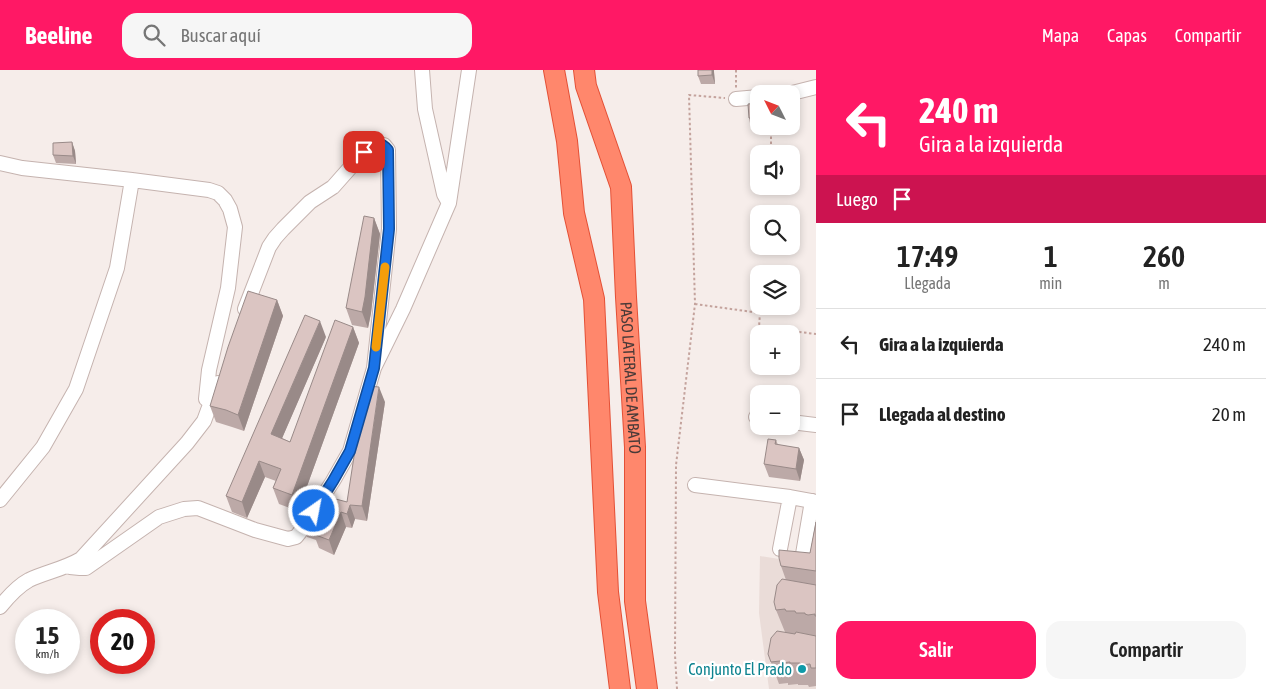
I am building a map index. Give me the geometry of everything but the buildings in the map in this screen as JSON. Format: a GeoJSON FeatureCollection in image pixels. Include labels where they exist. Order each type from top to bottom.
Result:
{"type":"FeatureCollection","features":[{"type":"Feature","properties":{"kind":"highway","name":"PASO LATERAL DE AMBATO"},"geometry":{"type":"LineString","coordinates":[[554,70],[567,141],[574,213],[594,299],[608,592],[620,689]]}},
{"type":"Feature","properties":{"kind":"highway","name":"PASO LATERAL DE AMBATO"},"geometry":{"type":"LineString","coordinates":[[584,70],[586,86],[621,187],[635,447],[635,601],[647,689]]}},
{"type":"Feature","properties":{"kind":"street"},"geometry":{"type":"LineString","coordinates":[[422,70],[425,109],[444,194],[449,203]]}},
{"type":"Feature","properties":{"kind":"street"},"geometry":{"type":"LineString","coordinates":[[374,368],[404,309],[449,203],[469,70]]}},
{"type":"Feature","properties":{"kind":"street"},"geometry":{"type":"LineString","coordinates":[[800,91],[816,87]]}},
{"type":"Feature","properties":{"kind":"street"},"geometry":{"type":"LineString","coordinates":[[736,99],[750,98]]}},
{"type":"Feature","properties":{"kind":"street"},"geometry":{"type":"LineString","coordinates":[[68,566],[86,568],[159,517],[184,509],[198,508],[263,532],[288,539],[296,537],[300,532],[350,451],[374,368],[389,229],[388,150],[384,145],[372,145],[333,187],[310,202],[275,238],[269,247],[241,319]]}},
{"type":"Feature","properties":{"kind":"street"},"geometry":{"type":"LineString","coordinates":[[0,163],[22,168],[209,190],[218,193],[225,200],[230,209],[235,227],[228,288],[209,370],[204,421]]}},
{"type":"Feature","properties":{"kind":"street"},"geometry":{"type":"LineString","coordinates":[[0,500],[42,447],[76,388],[117,268],[132,180]]}},
{"type":"Feature","properties":{"kind":"street"},"geometry":{"type":"LineString","coordinates":[[0,607],[9,596],[28,581],[81,559],[187,443],[204,421],[224,366]]}},
{"type":"Feature","properties":{"kind":"street"},"geometry":{"type":"LineString","coordinates":[[800,423],[816,425]]}},
{"type":"Feature","properties":{"kind":"street"},"geometry":{"type":"LineString","coordinates":[[695,485],[814,501],[803,554]]}},
{"type":"Feature","properties":{"kind":"street"},"geometry":{"type":"LineString","coordinates":[[780,549],[790,497]]}},
{"type":"Feature","properties":{"kind":"path"},"geometry":{"type":"LineString","coordinates":[[677,689],[675,655],[676,465],[695,304],[689,95],[736,99],[736,70]]}},
{"type":"Feature","properties":{"kind":"path"},"geometry":{"type":"LineString","coordinates":[[695,304],[760,313],[758,327],[816,334]]}},
{"type":"Feature","properties":{"kind":"shaded area"},"geometry":{"type":"Polygon","coordinates":[[[760,556],[816,565],[816,689],[769,689],[759,613],[760,556]]]}},
{"type":"Feature","properties":{"kind":"slow traffic"},"geometry":{"type":"LineString","coordinates":[[376,347],[385,267]]}},
{"type":"Feature","properties":{"kind":"place","name":"Conjunto El Prado"},"geometry":{"type":"Point","coordinates":[802,669]}},
{"type":"Feature","properties":{"kind":"route"},"geometry":{"type":"LineString","coordinates":[[314,511],[350,451],[374,368],[389,229],[388,150],[384,145],[378,144],[372,145],[364,152]]}}]}
